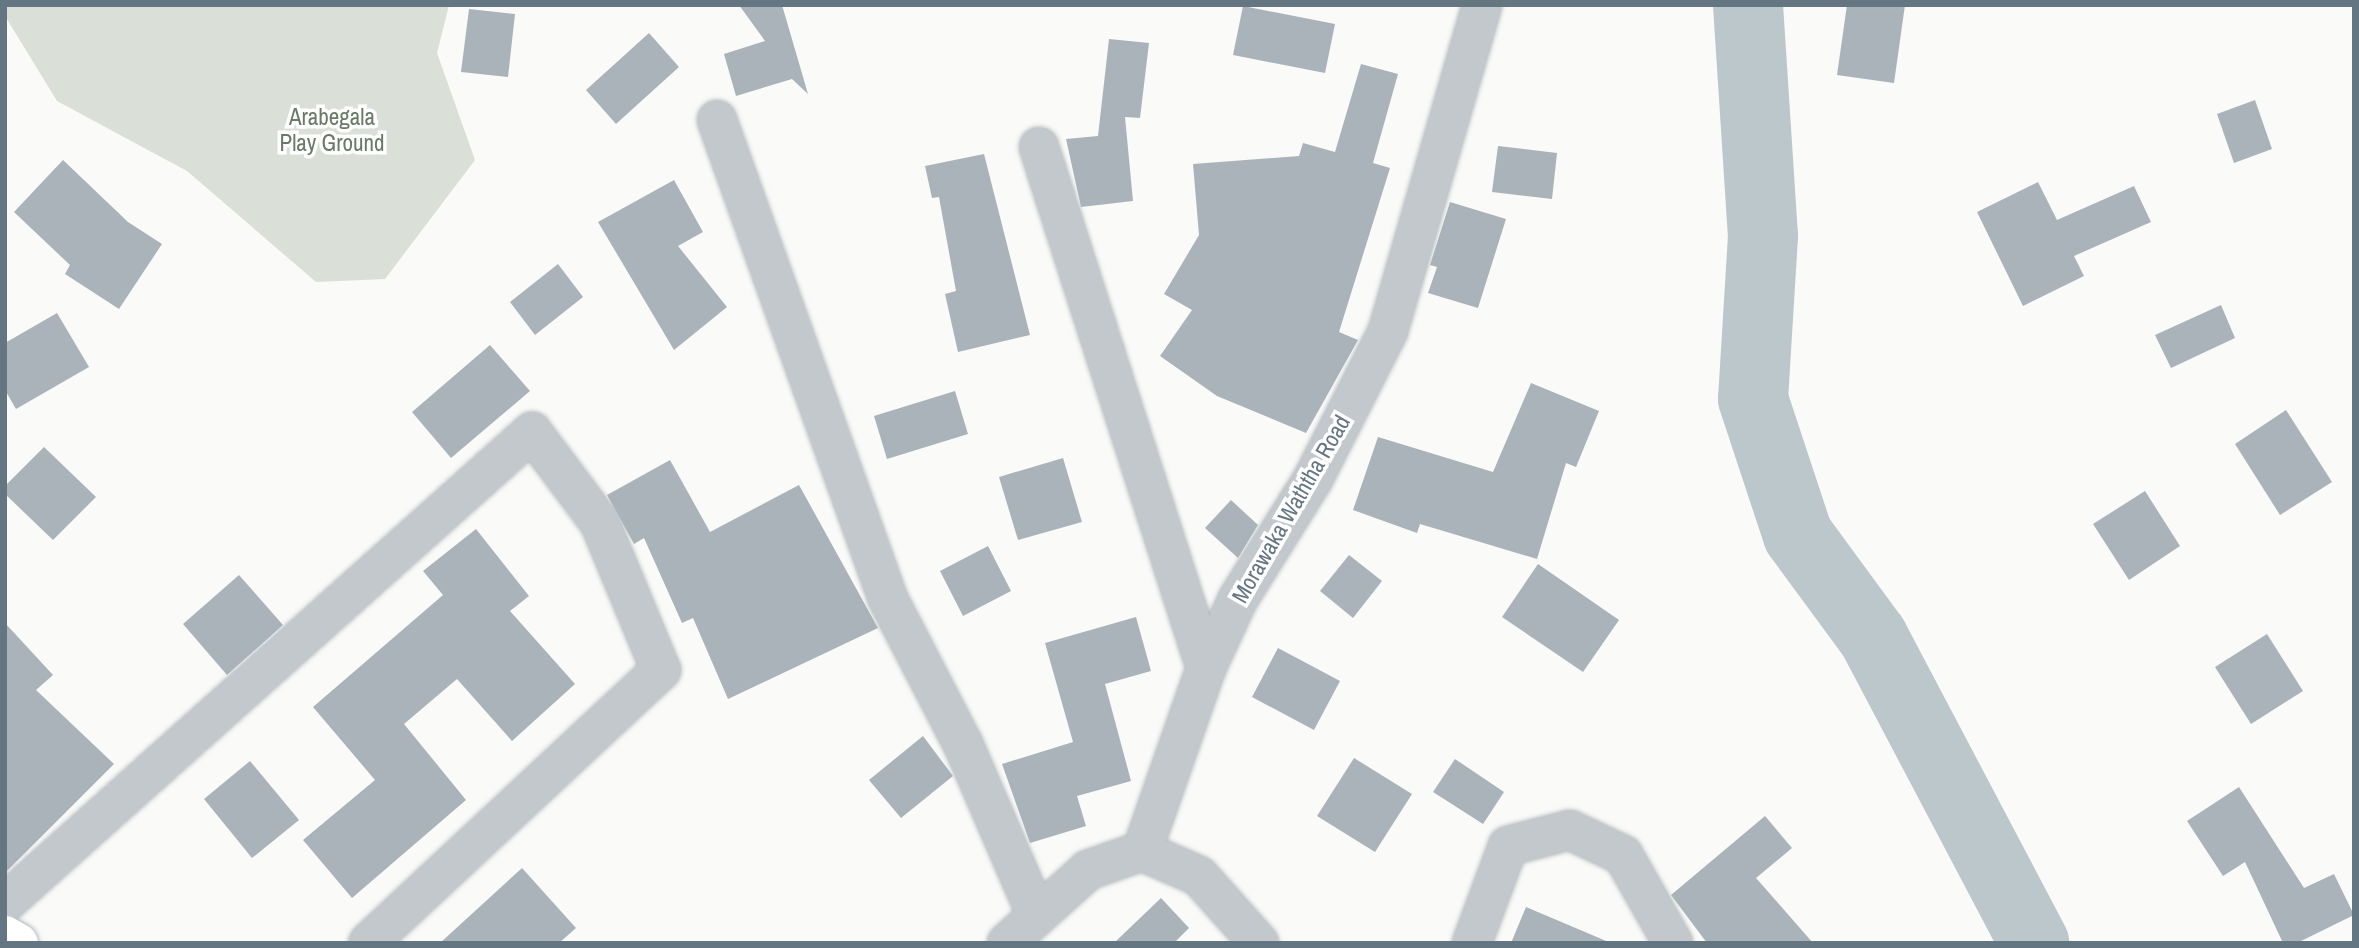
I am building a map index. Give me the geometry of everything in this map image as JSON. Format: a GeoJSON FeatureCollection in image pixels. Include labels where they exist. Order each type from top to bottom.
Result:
{"type":"FeatureCollection","features":[{"type":"Feature","properties":{"kind":"street","name":"Morawaka Waththa Road"},"geometry":{"type":"LineString","coordinates":[[1142,851],[1206,668],[1388,331],[1482,5]]}},
{"type":"Feature","properties":{"kind":"street"},"geometry":{"type":"LineString","coordinates":[[717,120],[888,599],[963,744],[1035,911]]}},
{"type":"Feature","properties":{"kind":"street"},"geometry":{"type":"LineString","coordinates":[[1039,147],[1206,668]]}},
{"type":"Feature","properties":{"kind":"street"},"geometry":{"type":"LineString","coordinates":[[5,904],[532,432],[600,523],[661,670],[368,943]]}},
{"type":"Feature","properties":{"kind":"street"},"geometry":{"type":"LineString","coordinates":[[1472,943],[1508,846],[1570,830],[1623,855],[1673,943]]}},
{"type":"Feature","properties":{"kind":"street"},"geometry":{"type":"LineString","coordinates":[[1007,943],[1035,911],[1088,870],[1142,851],[1199,876],[1258,943]]}},
{"type":"Feature","properties":{"kind":"street"},"geometry":{"type":"LineString","coordinates":[[5,935],[19,943]]}},
{"type":"Feature","properties":{"kind":"green space","name":"Arabegala Play Ground"},"geometry":{"type":"Polygon","coordinates":[[[5,5],[449,5],[437,53],[475,160],[385,279],[316,282],[187,171],[57,101],[5,16],[5,5]]]}},
{"type":"Feature","properties":{"kind":"building"},"geometry":{"type":"Polygon","coordinates":[[[739,5],[782,5],[808,94],[792,79],[736,96],[724,54],[765,41],[739,5]]]}},
{"type":"Feature","properties":{"kind":"building"},"geometry":{"type":"Polygon","coordinates":[[[1847,5],[1905,5],[1894,83],[1837,75],[1847,5]]]}},
{"type":"Feature","properties":{"kind":"building"},"geometry":{"type":"Polygon","coordinates":[[[1243,6],[1335,24],[1325,73],[1233,55],[1243,6]]]}},
{"type":"Feature","properties":{"kind":"building"},"geometry":{"type":"Polygon","coordinates":[[[469,9],[515,14],[508,77],[461,72],[469,9]]]}},
{"type":"Feature","properties":{"kind":"building"},"geometry":{"type":"Polygon","coordinates":[[[649,33],[679,67],[616,124],[586,90],[649,33]]]}},
{"type":"Feature","properties":{"kind":"building"},"geometry":{"type":"Polygon","coordinates":[[[1109,39],[1149,43],[1140,118],[1125,117],[1133,201],[1081,207],[1066,139],[1098,136],[1109,39]]]}},
{"type":"Feature","properties":{"kind":"building"},"geometry":{"type":"Polygon","coordinates":[[[1361,64],[1398,74],[1373,163],[1390,168],[1339,332],[1358,340],[1306,433],[1217,396],[1160,356],[1192,310],[1164,294],[1199,235],[1193,164],[1299,156],[1303,143],[1335,152],[1361,64]]]}},
{"type":"Feature","properties":{"kind":"building"},"geometry":{"type":"Polygon","coordinates":[[[2255,100],[2272,149],[2234,163],[2217,114],[2255,100]]]}},
{"type":"Feature","properties":{"kind":"building"},"geometry":{"type":"Polygon","coordinates":[[[1498,146],[1557,153],[1552,199],[1492,192],[1498,146]]]}},
{"type":"Feature","properties":{"kind":"building"},"geometry":{"type":"Polygon","coordinates":[[[984,154],[1030,335],[958,352],[945,294],[956,291],[939,197],[932,198],[925,166],[984,154]]]}},
{"type":"Feature","properties":{"kind":"building"},"geometry":{"type":"Polygon","coordinates":[[[63,160],[128,222],[162,244],[119,309],[65,274],[70,265],[14,212],[63,160]]]}},
{"type":"Feature","properties":{"kind":"building"},"geometry":{"type":"Polygon","coordinates":[[[674,180],[703,232],[678,246],[727,307],[674,350],[598,222],[674,180]]]}},
{"type":"Feature","properties":{"kind":"building"},"geometry":{"type":"Polygon","coordinates":[[[2038,182],[2057,220],[2134,186],[2151,222],[2074,256],[2084,276],[2023,306],[1977,212],[2038,182]]]}},
{"type":"Feature","properties":{"kind":"building"},"geometry":{"type":"Polygon","coordinates":[[[1450,202],[1506,219],[1478,308],[1428,293],[1437,267],[1430,265],[1450,202]]]}},
{"type":"Feature","properties":{"kind":"building"},"geometry":{"type":"Polygon","coordinates":[[[558,264],[583,297],[535,335],[510,302],[558,264]]]}},
{"type":"Feature","properties":{"kind":"building"},"geometry":{"type":"Polygon","coordinates":[[[2221,305],[2235,338],[2171,368],[2155,335],[2221,305]]]}},
{"type":"Feature","properties":{"kind":"building"},"geometry":{"type":"Polygon","coordinates":[[[57,313],[89,367],[16,409],[5,390],[5,343],[57,313]]]}},
{"type":"Feature","properties":{"kind":"building"},"geometry":{"type":"Polygon","coordinates":[[[490,345],[530,391],[451,458],[412,412],[490,345]]]}},
{"type":"Feature","properties":{"kind":"building"},"geometry":{"type":"Polygon","coordinates":[[[1531,383],[1599,411],[1576,467],[1566,463],[1537,559],[1420,524],[1417,533],[1353,510],[1378,437],[1493,472],[1531,383]]]}},
{"type":"Feature","properties":{"kind":"building"},"geometry":{"type":"Polygon","coordinates":[[[955,391],[968,434],[887,459],[874,416],[955,391]]]}},
{"type":"Feature","properties":{"kind":"building"},"geometry":{"type":"Polygon","coordinates":[[[2286,410],[2332,482],[2280,515],[2235,444],[2286,410]]]}},
{"type":"Feature","properties":{"kind":"building"},"geometry":{"type":"Polygon","coordinates":[[[44,447],[96,497],[53,540],[5,494],[5,486],[44,447]]]}},
{"type":"Feature","properties":{"kind":"building"},"geometry":{"type":"Polygon","coordinates":[[[1063,458],[1082,522],[1018,540],[999,477],[1063,458]]]}},
{"type":"Feature","properties":{"kind":"building"},"geometry":{"type":"Polygon","coordinates":[[[670,460],[710,532],[799,485],[878,628],[728,699],[693,618],[682,623],[644,538],[634,544],[607,495],[670,460]]]}},
{"type":"Feature","properties":{"kind":"building"},"geometry":{"type":"Polygon","coordinates":[[[2145,491],[2180,546],[2129,580],[2093,524],[2145,491]]]}},
{"type":"Feature","properties":{"kind":"building"},"geometry":{"type":"Polygon","coordinates":[[[1231,500],[1258,525],[1238,558],[1205,528],[1231,500]]]}},
{"type":"Feature","properties":{"kind":"building"},"geometry":{"type":"Polygon","coordinates":[[[476,529],[529,596],[510,611],[575,684],[512,741],[457,679],[404,724],[466,800],[352,898],[303,840],[375,780],[313,707],[443,595],[423,571],[476,529]]]}},
{"type":"Feature","properties":{"kind":"building"},"geometry":{"type":"Polygon","coordinates":[[[988,546],[1011,591],[963,616],[940,571],[988,546]]]}},
{"type":"Feature","properties":{"kind":"building"},"geometry":{"type":"Polygon","coordinates":[[[1349,555],[1382,581],[1353,618],[1320,591],[1349,555]]]}},
{"type":"Feature","properties":{"kind":"building"},"geometry":{"type":"Polygon","coordinates":[[[1538,564],[1619,620],[1583,672],[1502,617],[1538,564]]]}},
{"type":"Feature","properties":{"kind":"building"},"geometry":{"type":"Polygon","coordinates":[[[239,575],[283,625],[227,675],[183,624],[239,575]]]}},
{"type":"Feature","properties":{"kind":"building"},"geometry":{"type":"Polygon","coordinates":[[[1136,617],[1151,671],[1105,684],[1131,781],[1077,796],[1086,826],[1030,843],[1002,764],[1073,742],[1045,643],[1136,617]]]}},
{"type":"Feature","properties":{"kind":"building"},"geometry":{"type":"Polygon","coordinates":[[[5,623],[53,675],[36,690],[114,764],[5,873],[5,623]]]}},
{"type":"Feature","properties":{"kind":"building"},"geometry":{"type":"Polygon","coordinates":[[[2267,634],[2303,691],[2251,724],[2215,667],[2267,634]]]}},
{"type":"Feature","properties":{"kind":"building"},"geometry":{"type":"Polygon","coordinates":[[[1278,648],[1340,681],[1314,730],[1252,697],[1278,648]]]}},
{"type":"Feature","properties":{"kind":"building"},"geometry":{"type":"Polygon","coordinates":[[[923,736],[953,776],[901,818],[869,780],[923,736]]]}},
{"type":"Feature","properties":{"kind":"building"},"geometry":{"type":"Polygon","coordinates":[[[1354,758],[1412,794],[1375,852],[1317,816],[1354,758]]]}},
{"type":"Feature","properties":{"kind":"building"},"geometry":{"type":"Polygon","coordinates":[[[1455,759],[1504,792],[1483,824],[1433,792],[1455,759]]]}},
{"type":"Feature","properties":{"kind":"building"},"geometry":{"type":"Polygon","coordinates":[[[250,761],[299,820],[252,858],[204,799],[250,761]]]}},
{"type":"Feature","properties":{"kind":"building"},"geometry":{"type":"Polygon","coordinates":[[[2239,787],[2304,888],[2334,874],[2354,915],[2297,943],[2283,943],[2245,862],[2223,876],[2187,821],[2239,787]]]}},
{"type":"Feature","properties":{"kind":"building"},"geometry":{"type":"Polygon","coordinates":[[[1765,816],[1792,848],[1756,878],[1813,943],[1707,943],[1671,895],[1765,816]]]}},
{"type":"Feature","properties":{"kind":"building"},"geometry":{"type":"Polygon","coordinates":[[[522,868],[576,928],[559,943],[440,943],[522,868]]]}},
{"type":"Feature","properties":{"kind":"building"},"geometry":{"type":"Polygon","coordinates":[[[1161,898],[1189,928],[1174,943],[1114,943],[1161,898]]]}},
{"type":"Feature","properties":{"kind":"building"},"geometry":{"type":"Polygon","coordinates":[[[1526,907],[1611,943],[1511,943],[1526,907]]]}},
{"type":"Feature","properties":{"kind":"waterway"},"geometry":{"type":"LineString","coordinates":[[1748,5],[1763,236],[1753,399],[1798,535],[1873,637],[2034,943]]}}]}
